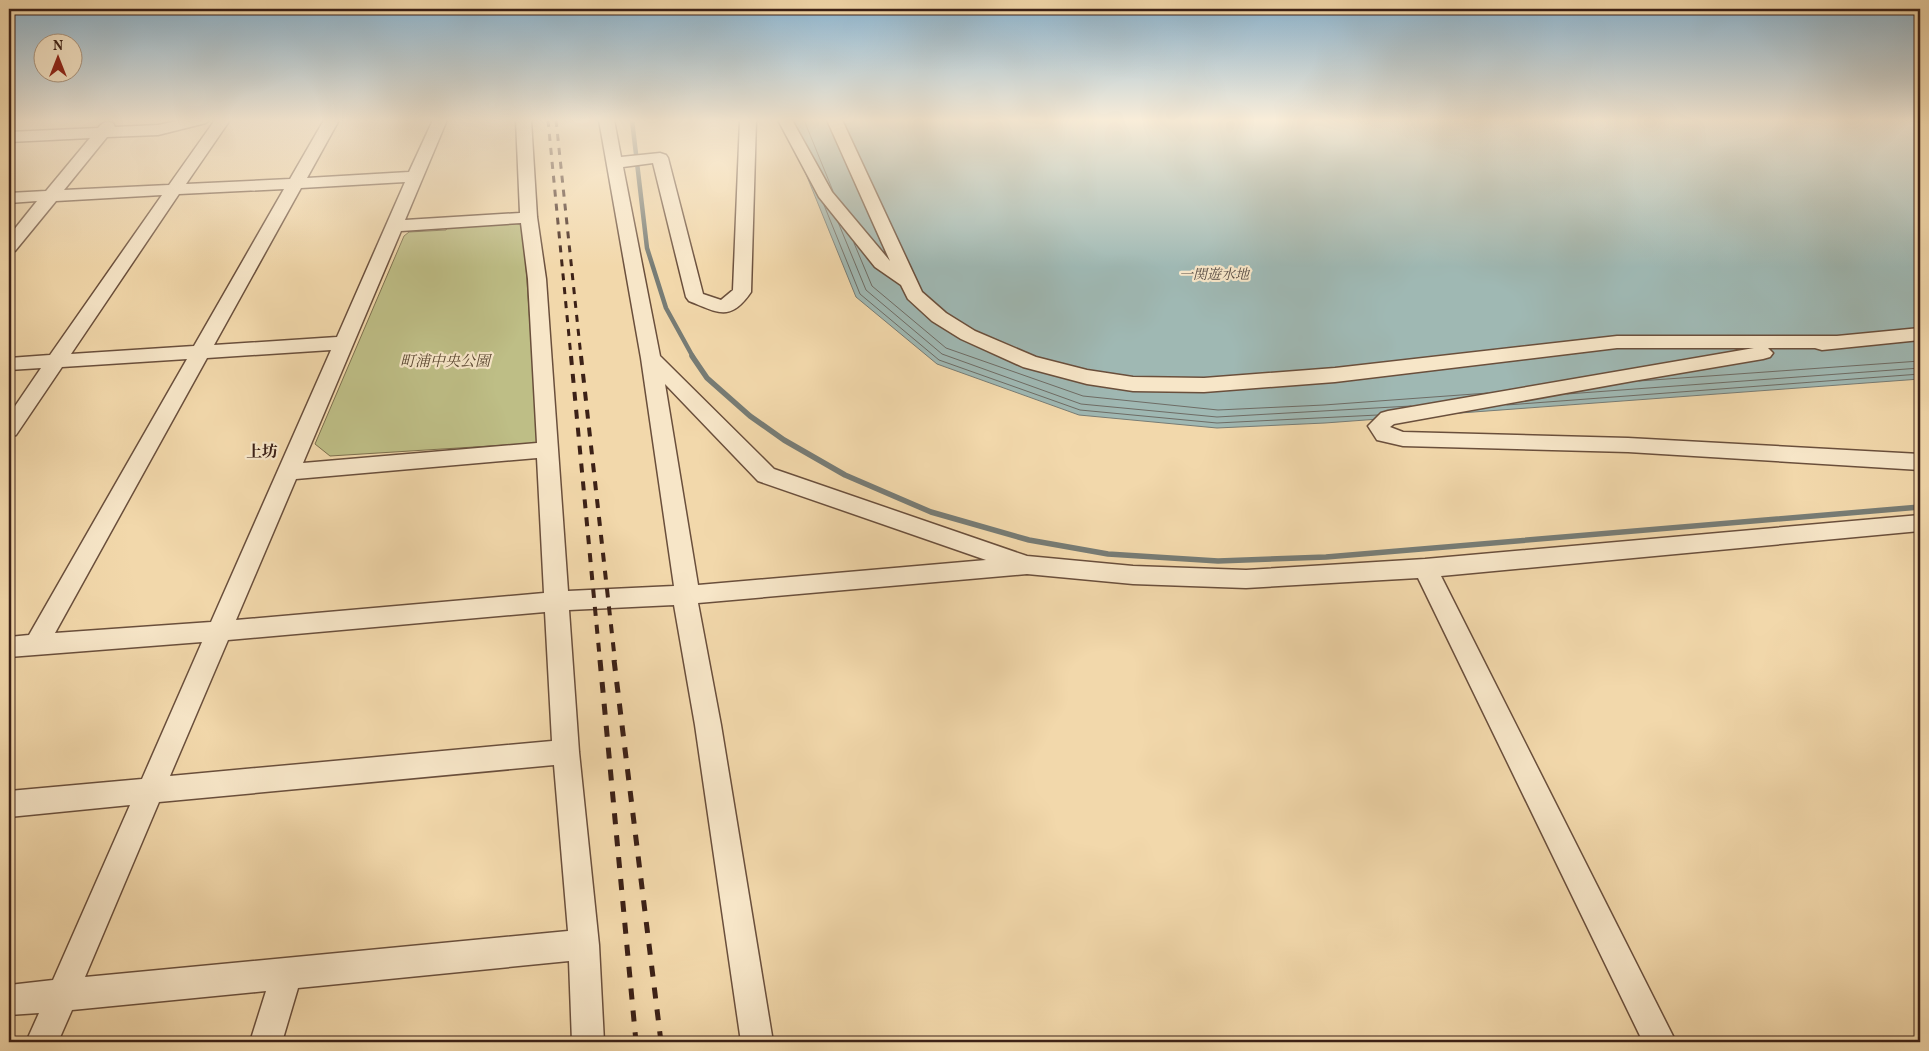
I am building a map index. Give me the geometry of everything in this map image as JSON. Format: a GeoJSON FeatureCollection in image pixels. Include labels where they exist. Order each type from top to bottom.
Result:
{"type":"FeatureCollection","features":[{"type":"Feature","properties":{"kind":"street"},"geometry":{"type":"LineString","coordinates":[[9,247],[73,169]]}},
{"type":"Feature","properties":{"kind":"street"},"geometry":{"type":"LineString","coordinates":[[9,430],[188,169]]}},
{"type":"Feature","properties":{"kind":"street"},"geometry":{"type":"LineString","coordinates":[[36,645],[303,169]]}},
{"type":"Feature","properties":{"kind":"street"},"geometry":{"type":"LineString","coordinates":[[42,1042],[419,169]]}},
{"type":"Feature","properties":{"kind":"street"},"geometry":{"type":"LineString","coordinates":[[527,169],[530,217],[538,279],[566,752],[584,945],[588,1042]]}},
{"type":"Feature","properties":{"kind":"street"},"geometry":{"type":"LineString","coordinates":[[620,169],[757,1042]]}},
{"type":"Feature","properties":{"kind":"street"},"geometry":{"type":"LineString","coordinates":[[663,169],[696,298],[724,308],[742,292],[746,169]]}},
{"type":"Feature","properties":{"kind":"street"},"geometry":{"type":"LineString","coordinates":[[812,169],[825,194],[881,263],[908,284]]}},
{"type":"Feature","properties":{"kind":"street"},"geometry":{"type":"LineString","coordinates":[[857,169],[914,295],[939,317],[968,335],[1030,362],[1086,377],[1133,384],[1204,385],[1335,375],[1616,342],[1836,342]]}},
{"type":"Feature","properties":{"kind":"street"},"geometry":{"type":"LineString","coordinates":[[9,198],[416,177]]}},
{"type":"Feature","properties":{"kind":"street"},"geometry":{"type":"LineString","coordinates":[[396,226],[530,217]]}},
{"type":"Feature","properties":{"kind":"street"},"geometry":{"type":"LineString","coordinates":[[1920,334],[1836,342],[1633,374],[1388,418],[1378,426],[1384,435],[1403,439],[1628,446],[1920,462]]}},
{"type":"Feature","properties":{"kind":"street"},"geometry":{"type":"LineString","coordinates":[[9,364],[345,342]]}},
{"type":"Feature","properties":{"kind":"street"},"geometry":{"type":"LineString","coordinates":[[651,358],[766,475],[1027,565]]}},
{"type":"Feature","properties":{"kind":"street"},"geometry":{"type":"LineString","coordinates":[[287,472],[547,450]]}},
{"type":"Feature","properties":{"kind":"street"},"geometry":{"type":"LineString","coordinates":[[9,647],[221,631],[557,601],[686,595],[1027,565],[1133,575],[1246,579],[1425,568],[1920,523]]}},
{"type":"Feature","properties":{"kind":"street"},"geometry":{"type":"LineString","coordinates":[[1425,568],[1660,1042]]}},
{"type":"Feature","properties":{"kind":"street"},"geometry":{"type":"LineString","coordinates":[[9,804],[566,752]]}},
{"type":"Feature","properties":{"kind":"street"},"geometry":{"type":"LineString","coordinates":[[9,1000],[584,945]]}},
{"type":"Feature","properties":{"kind":"street"},"geometry":{"type":"LineString","coordinates":[[266,1042],[287,973]]}},
{"type":"Feature","properties":{"kind":"green space","name":"町浦中央公園"},"geometry":{"type":"Polygon","coordinates":[[[523,222],[538,443],[330,456],[315,444],[404,236],[409,232],[446,230],[448,226],[523,222]]]}},
{"type":"Feature","properties":{"kind":"water","name":"一関遊水地"},"geometry":{"type":"Polygon","coordinates":[[[804,169],[1920,169],[1920,379],[1325,423],[1217,428],[1079,415],[937,364],[856,297],[804,169]]]}},
{"type":"Feature","properties":{"kind":"waterway"},"geometry":{"type":"LineString","coordinates":[[638,169],[647,248],[666,308],[693,357]]}},
{"type":"Feature","properties":{"kind":"waterway"},"geometry":{"type":"LineString","coordinates":[[692,356],[707,378],[750,416],[784,440],[845,475],[931,512],[1029,540],[1108,554],[1218,561],[1326,557],[1920,507]]}},
{"type":"Feature","properties":{"kind":"railway"},"geometry":{"type":"LineString","coordinates":[[553,169],[571,357]]}},
{"type":"Feature","properties":{"kind":"railway"},"geometry":{"type":"LineString","coordinates":[[561,169],[581,357]]}},
{"type":"Feature","properties":{"kind":"railway"},"geometry":{"type":"LineString","coordinates":[[571,356],[600,661]]}},
{"type":"Feature","properties":{"kind":"railway"},"geometry":{"type":"LineString","coordinates":[[581,356],[615,661]]}},
{"type":"Feature","properties":{"kind":"railway"},"geometry":{"type":"LineString","coordinates":[[600,660],[636,1042]]}},
{"type":"Feature","properties":{"kind":"railway"},"geometry":{"type":"LineString","coordinates":[[614,660],[661,1042]]}},
{"type":"Feature","properties":{"kind":"district","name":"上坊"},"geometry":{"type":"Point","coordinates":[262,451]}}]}
